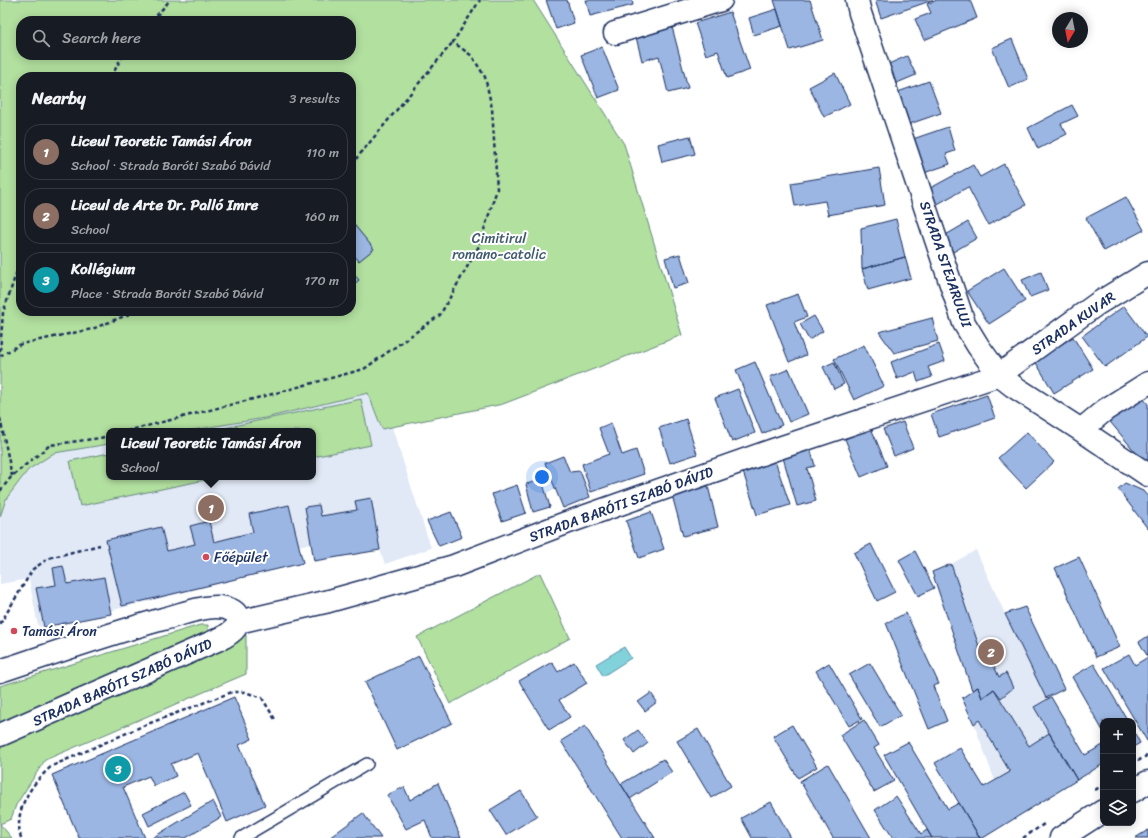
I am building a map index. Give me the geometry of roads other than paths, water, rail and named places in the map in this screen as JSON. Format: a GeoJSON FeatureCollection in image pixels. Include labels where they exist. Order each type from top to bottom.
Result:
{"type":"FeatureCollection","features":[{"type":"Feature","properties":{"kind":"street"},"geometry":{"type":"LineString","coordinates":[[615,33],[721,0]]}},
{"type":"Feature","properties":{"kind":"street","name":"STRADA STEJARULUI"},"geometry":{"type":"LineString","coordinates":[[857,0],[964,323],[978,346],[999,375],[1012,386],[1148,475]]}},
{"type":"Feature","properties":{"kind":"street","name":"STRADA KUVAR"},"geometry":{"type":"LineString","coordinates":[[999,375],[1097,304],[1148,273]]}},
{"type":"Feature","properties":{"kind":"street","name":"STRADA BARÓTI SZABÓ DÁVID"},"geometry":{"type":"LineString","coordinates":[[0,735],[224,637],[234,630],[238,622],[329,601],[454,566],[566,523],[714,471],[999,375]]}},
{"type":"Feature","properties":{"kind":"street"},"geometry":{"type":"LineString","coordinates":[[1081,430],[1105,410],[1148,383]]}},
{"type":"Feature","properties":{"kind":"street"},"geometry":{"type":"LineString","coordinates":[[0,671],[120,630],[202,609],[216,607],[232,610],[236,613],[238,622]]}},
{"type":"Feature","properties":{"kind":"street"},"geometry":{"type":"LineString","coordinates":[[1135,790],[1148,782]]}},
{"type":"Feature","properties":{"kind":"street"},"geometry":{"type":"LineString","coordinates":[[1061,838],[1100,813]]}},
{"type":"Feature","properties":{"kind":"lane"},"geometry":{"type":"LineString","coordinates":[[241,838],[367,764]]}},
{"type":"Feature","properties":{"kind":"water"},"geometry":{"type":"Polygon","coordinates":[[[624,647],[631,658],[603,676],[596,664],[624,647]]]}},
{"type":"Feature","properties":{"kind":"place","name":"Liceul Teoretic Tamási Áron"},"geometry":{"type":"Point","coordinates":[211,508]}},
{"type":"Feature","properties":{"kind":"place","name":"Főépület"},"geometry":{"type":"Point","coordinates":[206,557]}},
{"type":"Feature","properties":{"kind":"place","name":"Tamási Áron"},"geometry":{"type":"Point","coordinates":[14,631]}},
{"type":"Feature","properties":{"kind":"place","name":"Liceul de Arte Dr. Palló Imre"},"geometry":{"type":"Point","coordinates":[991,652]}},
{"type":"Feature","properties":{"kind":"place","name":"Kollégium"},"geometry":{"type":"Point","coordinates":[118,769]}},
{"type":"Feature","properties":{"kind":"park label","name":"Cimitirul romano-catolic"},"geometry":{"type":"Point","coordinates":[499,246]}}]}
